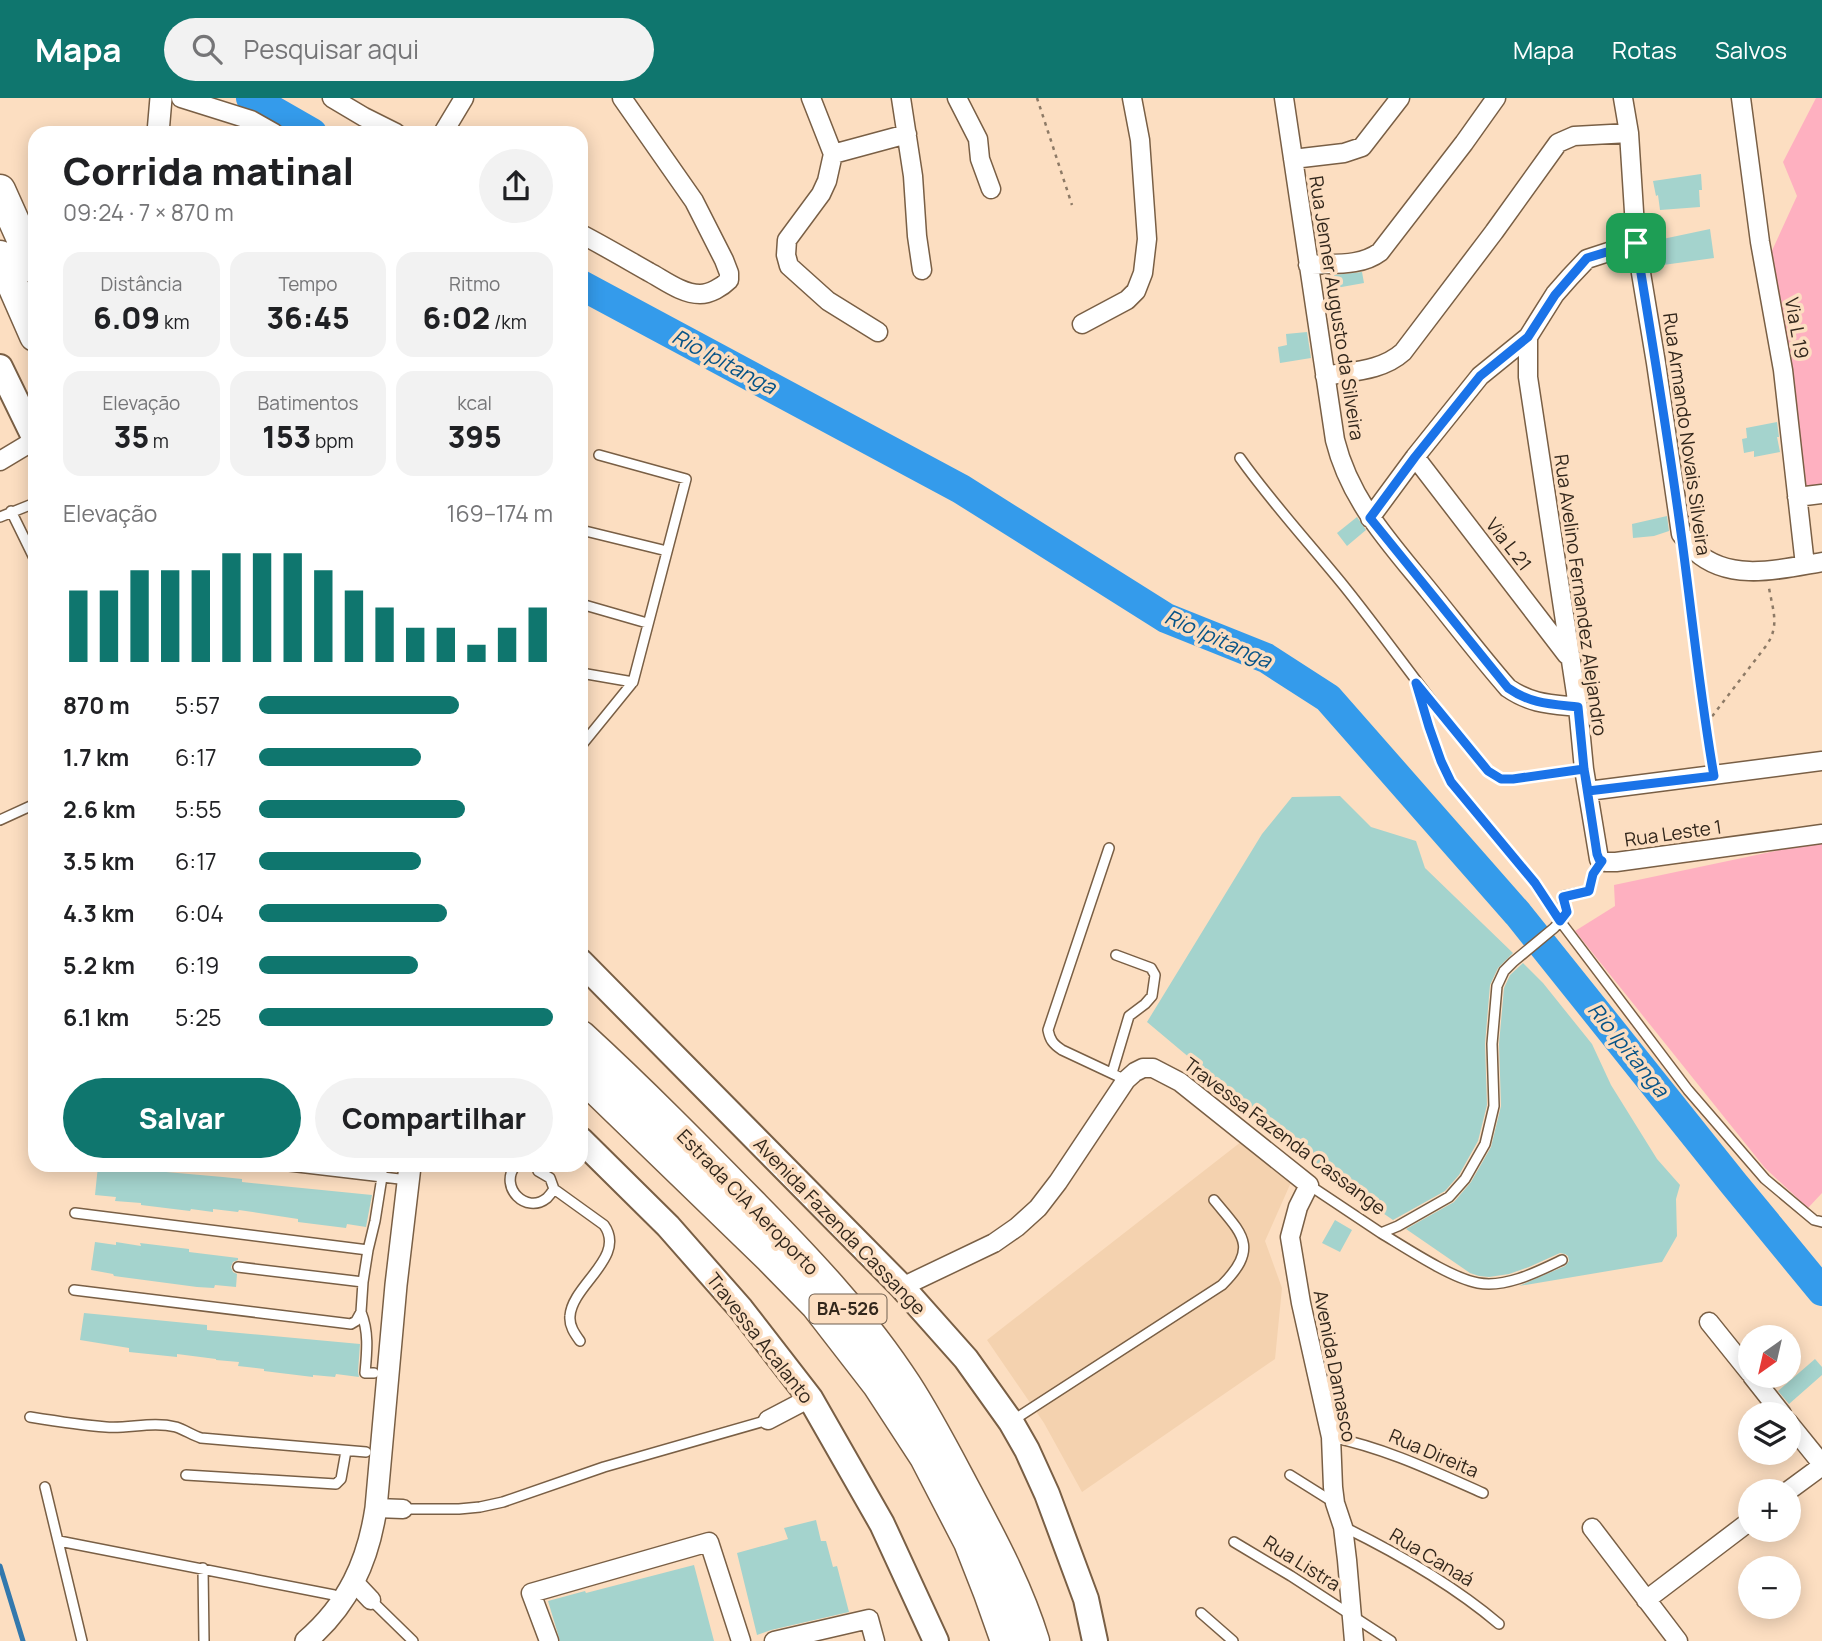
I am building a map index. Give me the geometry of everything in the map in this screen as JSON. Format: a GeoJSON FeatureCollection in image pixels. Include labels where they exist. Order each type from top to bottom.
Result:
{"type":"FeatureCollection","features":[{"type":"Feature","properties":{"kind":"highway"},"geometry":{"type":"LineString","coordinates":[[0,190],[28,252]]}},
{"type":"Feature","properties":{"kind":"highway"},"geometry":{"type":"LineString","coordinates":[[0,257],[28,320]]}},
{"type":"Feature","properties":{"kind":"highway","name":"Estrada CIA Aeroporto"},"geometry":{"type":"LineString","coordinates":[[588,1043],[776,1228],[877,1344],[906,1385],[988,1533],[1026,1616],[1034,1641]]}},
{"type":"Feature","properties":{"kind":"highway","name":"Estrada CIA Aeroporto"},"geometry":{"type":"LineString","coordinates":[[588,1082],[779,1267],[816,1306],[878,1385],[925,1457],[969,1542],[1006,1641]]}},
{"type":"Feature","properties":{"kind":"main road"},"geometry":{"type":"LineString","coordinates":[[0,367],[28,425]]}},
{"type":"Feature","properties":{"kind":"main road","name":"Avenida Fazenda Cassange"},"geometry":{"type":"LineString","coordinates":[[588,969],[902,1287],[966,1359],[1011,1422],[1027,1450],[1047,1494],[1086,1599],[1095,1641]]}},
{"type":"Feature","properties":{"kind":"main road","name":"Travessa Acalanto"},"geometry":{"type":"LineString","coordinates":[[588,1147],[668,1226],[741,1309],[810,1398],[882,1524],[936,1641]]}},
{"type":"Feature","properties":{"kind":"street"},"geometry":{"type":"LineString","coordinates":[[159,126],[161,98]]}},
{"type":"Feature","properties":{"kind":"street"},"geometry":{"type":"LineString","coordinates":[[181,98],[251,120],[262,126]]}},
{"type":"Feature","properties":{"kind":"street"},"geometry":{"type":"LineString","coordinates":[[332,98],[382,126]]}},
{"type":"Feature","properties":{"kind":"street"},"geometry":{"type":"LineString","coordinates":[[447,126],[464,98]]}},
{"type":"Feature","properties":{"kind":"street"},"geometry":{"type":"LineString","coordinates":[[588,238],[683,290],[707,293],[729,280],[729,273],[694,201],[622,98]]}},
{"type":"Feature","properties":{"kind":"street"},"geometry":{"type":"LineString","coordinates":[[811,98],[833,154],[821,194],[788,240],[786,247],[789,266],[828,301],[878,332]]}},
{"type":"Feature","properties":{"kind":"street"},"geometry":{"type":"LineString","coordinates":[[901,98],[913,176],[922,270]]}},
{"type":"Feature","properties":{"kind":"street"},"geometry":{"type":"LineString","coordinates":[[957,98],[978,139],[980,159],[991,189]]}},
{"type":"Feature","properties":{"kind":"street"},"geometry":{"type":"LineString","coordinates":[[1082,324],[1127,300],[1136,290],[1143,274],[1147,239],[1140,140],[1132,98]]}},
{"type":"Feature","properties":{"kind":"street","name":"Rua Jenner Augusto da Silveira"},"geometry":{"type":"LineString","coordinates":[[1284,98],[1335,440],[1340,461],[1350,483],[1370,518],[1508,688],[1536,703],[1578,707]]}},
{"type":"Feature","properties":{"kind":"street"},"geometry":{"type":"LineString","coordinates":[[1293,159],[1344,153],[1362,146],[1400,98]]}},
{"type":"Feature","properties":{"kind":"street"},"geometry":{"type":"LineString","coordinates":[[1308,265],[1362,262],[1380,252],[1496,98]]}},
{"type":"Feature","properties":{"kind":"street","name":"Rua Armando Novais Silveira"},"geometry":{"type":"LineString","coordinates":[[1623,98],[1629,133],[1636,243],[1681,534]]}},
{"type":"Feature","properties":{"kind":"street","name":"Via L 19"},"geometry":{"type":"LineString","coordinates":[[1741,98],[1760,242],[1783,370],[1797,497],[1814,564]]}},
{"type":"Feature","properties":{"kind":"street"},"geometry":{"type":"LineString","coordinates":[[1325,376],[1387,364],[1403,352],[1558,143],[1574,136],[1629,133]]}},
{"type":"Feature","properties":{"kind":"street"},"geometry":{"type":"LineString","coordinates":[[833,154],[907,134]]}},
{"type":"Feature","properties":{"kind":"street"},"geometry":{"type":"LineString","coordinates":[[1370,518],[1480,376],[1528,337],[1555,295],[1587,258],[1636,243]]}},
{"type":"Feature","properties":{"kind":"street","name":"Rua Avelino Fernandez Alejandro"},"geometry":{"type":"LineString","coordinates":[[1528,337],[1528,377],[1578,707],[1588,791]]}},
{"type":"Feature","properties":{"kind":"street"},"geometry":{"type":"LineString","coordinates":[[0,461],[28,444]]}},
{"type":"Feature","properties":{"kind":"street","name":"Via L 21"},"geometry":{"type":"LineString","coordinates":[[1415,457],[1569,657]]}},
{"type":"Feature","properties":{"kind":"street"},"geometry":{"type":"LineString","coordinates":[[1797,497],[1822,494]]}},
{"type":"Feature","properties":{"kind":"street"},"geometry":{"type":"LineString","coordinates":[[1681,534],[1696,551],[1717,564],[1744,572],[1814,564]]}},
{"type":"Feature","properties":{"kind":"street"},"geometry":{"type":"LineString","coordinates":[[1588,791],[1822,761]]}},
{"type":"Feature","properties":{"kind":"street","name":"Rua Leste 1"},"geometry":{"type":"LineString","coordinates":[[1588,791],[1597,854],[1602,861],[1616,862],[1822,834]]}},
{"type":"Feature","properties":{"kind":"street","name":"Travessa Fazenda Cassange"},"geometry":{"type":"LineString","coordinates":[[1119,1077],[1143,1068],[1153,1068],[1180,1082],[1309,1185]]}},
{"type":"Feature","properties":{"kind":"street"},"geometry":{"type":"LineString","coordinates":[[902,1287],[994,1243],[1038,1208],[1058,1182],[1119,1077]]}},
{"type":"Feature","properties":{"kind":"street"},"geometry":{"type":"LineString","coordinates":[[306,1641],[320,1629],[368,1550],[376,1508],[374,1452],[409,1173]]}},
{"type":"Feature","properties":{"kind":"street","name":"Avenida Damasco"},"geometry":{"type":"LineString","coordinates":[[1309,1185],[1298,1207],[1290,1237],[1301,1303],[1331,1437],[1335,1503],[1343,1527],[1354,1641]]}},
{"type":"Feature","properties":{"kind":"street"},"geometry":{"type":"LineString","coordinates":[[1709,1322],[1738,1358]]}},
{"type":"Feature","properties":{"kind":"street"},"geometry":{"type":"LineString","coordinates":[[1762,1388],[1773,1402]]}},
{"type":"Feature","properties":{"kind":"street"},"geometry":{"type":"LineString","coordinates":[[768,1420],[810,1398]]}},
{"type":"Feature","properties":{"kind":"street"},"geometry":{"type":"LineString","coordinates":[[1801,1438],[1822,1465],[1801,1481]]}},
{"type":"Feature","properties":{"kind":"street"},"geometry":{"type":"LineString","coordinates":[[376,1508],[403,1509]]}},
{"type":"Feature","properties":{"kind":"street"},"geometry":{"type":"LineString","coordinates":[[1592,1528],[1678,1641]]}},
{"type":"Feature","properties":{"kind":"street"},"geometry":{"type":"LineString","coordinates":[[1646,1600],[1738,1530]]}},
{"type":"Feature","properties":{"kind":"street"},"geometry":{"type":"LineString","coordinates":[[549,1641],[531,1593],[709,1542],[741,1641]]}},
{"type":"Feature","properties":{"kind":"street"},"geometry":{"type":"LineString","coordinates":[[344,1591],[372,1600]]}},
{"type":"Feature","properties":{"kind":"street"},"geometry":{"type":"LineString","coordinates":[[774,1641],[869,1619],[875,1641]]}},
{"type":"Feature","properties":{"kind":"lane"},"geometry":{"type":"LineString","coordinates":[[588,737],[633,682],[686,479],[599,455]]}},
{"type":"Feature","properties":{"kind":"lane"},"geometry":{"type":"LineString","coordinates":[[1240,458],[1258,484],[1344,587],[1416,683],[1480,762],[1495,776],[1513,779],[1584,769]]}},
{"type":"Feature","properties":{"kind":"lane"},"geometry":{"type":"LineString","coordinates":[[0,517],[28,505]]}},
{"type":"Feature","properties":{"kind":"lane"},"geometry":{"type":"LineString","coordinates":[[11,511],[28,546]]}},
{"type":"Feature","properties":{"kind":"lane"},"geometry":{"type":"LineString","coordinates":[[588,532],[667,551]]}},
{"type":"Feature","properties":{"kind":"lane"},"geometry":{"type":"LineString","coordinates":[[588,606],[647,623]]}},
{"type":"Feature","properties":{"kind":"lane"},"geometry":{"type":"LineString","coordinates":[[588,674],[633,682]]}},
{"type":"Feature","properties":{"kind":"lane"},"geometry":{"type":"LineString","coordinates":[[1416,683],[1441,761],[1451,782],[1535,883],[1557,924],[1688,1090],[1765,1179],[1814,1220],[1822,1222]]}},
{"type":"Feature","properties":{"kind":"lane"},"geometry":{"type":"LineString","coordinates":[[0,820],[28,807]]}},
{"type":"Feature","properties":{"kind":"lane"},"geometry":{"type":"LineString","coordinates":[[1109,848],[1048,1030],[1049,1038],[1054,1044],[1119,1077],[1129,1016],[1152,996],[1155,975],[1151,968],[1116,956]]}},
{"type":"Feature","properties":{"kind":"lane"},"geometry":{"type":"LineString","coordinates":[[1381,1233],[1449,1197],[1465,1179],[1485,1144],[1494,1106],[1492,1044],[1497,986],[1504,971],[1567,912],[1563,897],[1589,891],[1593,874],[1602,861]]}},
{"type":"Feature","properties":{"kind":"lane"},"geometry":{"type":"LineString","coordinates":[[340,1172],[382,1177],[409,1173]]}},
{"type":"Feature","properties":{"kind":"lane"},"geometry":{"type":"LineString","coordinates":[[74,1290],[351,1324],[361,1312],[363,1282],[382,1172]]}},
{"type":"Feature","properties":{"kind":"lane"},"geometry":{"type":"LineString","coordinates":[[510,1172],[509,1183],[514,1194],[523,1201],[536,1203],[547,1198],[554,1189]]}},
{"type":"Feature","properties":{"kind":"lane"},"geometry":{"type":"LineString","coordinates":[[545,1172],[551,1178],[554,1189],[604,1225],[610,1233],[606,1255],[572,1306],[569,1318],[580,1341]]}},
{"type":"Feature","properties":{"kind":"lane","name":"Travessa Fazenda Cassange"},"geometry":{"type":"LineString","coordinates":[[1309,1185],[1381,1233],[1453,1274],[1481,1284],[1533,1274],[1562,1260]]}},
{"type":"Feature","properties":{"kind":"lane"},"geometry":{"type":"LineString","coordinates":[[1011,1422],[1222,1285],[1233,1274],[1242,1260],[1245,1244],[1239,1230],[1214,1200]]}},
{"type":"Feature","properties":{"kind":"lane"},"geometry":{"type":"LineString","coordinates":[[75,1213],[368,1250]]}},
{"type":"Feature","properties":{"kind":"lane"},"geometry":{"type":"LineString","coordinates":[[238,1267],[363,1282]]}},
{"type":"Feature","properties":{"kind":"lane"},"geometry":{"type":"LineString","coordinates":[[361,1312],[368,1339],[365,1373],[374,1373]]}},
{"type":"Feature","properties":{"kind":"lane"},"geometry":{"type":"LineString","coordinates":[[30,1417],[105,1427],[166,1425],[201,1438],[374,1452]]}},
{"type":"Feature","properties":{"kind":"lane"},"geometry":{"type":"LineString","coordinates":[[403,1509],[459,1509],[503,1502],[604,1468],[768,1420]]}},
{"type":"Feature","properties":{"kind":"lane","name":"Rua Direita"},"geometry":{"type":"LineString","coordinates":[[1331,1437],[1397,1455],[1483,1493]]}},
{"type":"Feature","properties":{"kind":"lane"},"geometry":{"type":"LineString","coordinates":[[186,1475],[336,1484],[341,1479],[346,1451]]}},
{"type":"Feature","properties":{"kind":"lane"},"geometry":{"type":"LineString","coordinates":[[1290,1475],[1335,1503]]}},
{"type":"Feature","properties":{"kind":"lane"},"geometry":{"type":"LineString","coordinates":[[45,1487],[82,1641]]}},
{"type":"Feature","properties":{"kind":"lane","name":"Rua Canaá"},"geometry":{"type":"LineString","coordinates":[[1343,1527],[1417,1566],[1472,1601],[1499,1624]]}},
{"type":"Feature","properties":{"kind":"lane"},"geometry":{"type":"LineString","coordinates":[[59,1541],[203,1569],[344,1591]]}},
{"type":"Feature","properties":{"kind":"lane","name":"Rua Listra"},"geometry":{"type":"LineString","coordinates":[[1234,1542],[1391,1641]]}},
{"type":"Feature","properties":{"kind":"lane"},"geometry":{"type":"LineString","coordinates":[[203,1569],[204,1641]]}},
{"type":"Feature","properties":{"kind":"lane"},"geometry":{"type":"LineString","coordinates":[[372,1600],[413,1641]]}},
{"type":"Feature","properties":{"kind":"lane"},"geometry":{"type":"LineString","coordinates":[[1201,1613],[1233,1641]]}},
{"type":"Feature","properties":{"kind":"path"},"geometry":{"type":"LineString","coordinates":[[1037,98],[1072,205]]}},
{"type":"Feature","properties":{"kind":"path","name":"Rua Armando Novais Silveira"},"geometry":{"type":"LineString","coordinates":[[1681,534],[1714,776]]}},
{"type":"Feature","properties":{"kind":"path"},"geometry":{"type":"LineString","coordinates":[[1705,725],[1774,632],[1776,625],[1766,571]]}},
{"type":"Feature","properties":{"kind":"shaded area"},"geometry":{"type":"Polygon","coordinates":[[[1816,98],[1822,98],[1822,491],[1793,495],[1770,255],[1797,196],[1783,162],[1816,98]]]}},
{"type":"Feature","properties":{"kind":"shaded area"},"geometry":{"type":"Polygon","coordinates":[[[1822,841],[1822,1193],[1808,1208],[1765,1168],[1575,931],[1615,906],[1614,885],[1822,841]]]}},
{"type":"Feature","properties":{"kind":"shaded area"},"geometry":{"type":"Polygon","coordinates":[[[1246,1138],[1292,1180],[1265,1241],[1282,1288],[1275,1359],[1082,1492],[1044,1423],[987,1340],[1246,1138]]]}},
{"type":"Feature","properties":{"kind":"building"},"geometry":{"type":"Polygon","coordinates":[[[1701,174],[1700,207],[1660,210],[1653,181],[1701,174]]]}},
{"type":"Feature","properties":{"kind":"building"},"geometry":{"type":"Polygon","coordinates":[[[1710,229],[1714,258],[1663,265],[1658,240],[1710,229]]]}},
{"type":"Feature","properties":{"kind":"building"},"geometry":{"type":"Polygon","coordinates":[[[1362,272],[1364,283],[1336,288],[1334,275],[1362,272]]]}},
{"type":"Feature","properties":{"kind":"building"},"geometry":{"type":"Polygon","coordinates":[[[1307,332],[1311,358],[1280,363],[1278,347],[1287,345],[1286,334],[1307,332]]]}},
{"type":"Feature","properties":{"kind":"building"},"geometry":{"type":"Polygon","coordinates":[[[1777,422],[1780,452],[1754,457],[1754,451],[1744,453],[1742,439],[1747,438],[1746,428],[1777,422]]]}},
{"type":"Feature","properties":{"kind":"building"},"geometry":{"type":"Polygon","coordinates":[[[1667,516],[1669,531],[1633,538],[1632,524],[1667,516]]]}},
{"type":"Feature","properties":{"kind":"building"},"geometry":{"type":"Polygon","coordinates":[[[1357,517],[1366,530],[1347,546],[1337,533],[1357,517]]]}},
{"type":"Feature","properties":{"kind":"building"},"geometry":{"type":"Polygon","coordinates":[[[1340,796],[1371,827],[1416,841],[1425,868],[1513,953],[1498,968],[1490,985],[1485,1044],[1487,1105],[1478,1141],[1459,1175],[1445,1191],[1393,1220],[1340,1184],[1147,1022],[1262,834],[1292,797],[1340,796]]]}},
{"type":"Feature","properties":{"kind":"building"},"geometry":{"type":"Polygon","coordinates":[[[1523,963],[1543,983],[1592,1044],[1611,1085],[1657,1159],[1680,1185],[1676,1199],[1677,1236],[1662,1262],[1519,1286],[1565,1266],[1569,1261],[1568,1256],[1560,1253],[1509,1274],[1479,1276],[1470,1273],[1406,1229],[1454,1202],[1471,1182],[1491,1147],[1501,1106],[1499,1044],[1504,988],[1510,975],[1523,963]]]}},
{"type":"Feature","properties":{"kind":"building"},"geometry":{"type":"Polygon","coordinates":[[[97,1172],[164,1172],[372,1195],[366,1227],[347,1224],[346,1228],[239,1210],[190,1211],[141,1205],[115,1201],[116,1197],[95,1195],[97,1172]]]}},
{"type":"Feature","properties":{"kind":"building"},"geometry":{"type":"Polygon","coordinates":[[[1335,1220],[1352,1230],[1340,1252],[1322,1243],[1335,1220]]]}},
{"type":"Feature","properties":{"kind":"building"},"geometry":{"type":"Polygon","coordinates":[[[95,1242],[141,1246],[140,1243],[238,1258],[231,1267],[237,1274],[236,1287],[197,1287],[114,1276],[91,1270],[95,1242]]]}},
{"type":"Feature","properties":{"kind":"building"},"geometry":{"type":"Polygon","coordinates":[[[84,1313],[207,1325],[207,1330],[360,1344],[359,1377],[336,1374],[335,1377],[313,1377],[238,1366],[239,1362],[177,1354],[177,1357],[129,1352],[129,1348],[80,1340],[84,1313]]]}},
{"type":"Feature","properties":{"kind":"building"},"geometry":{"type":"Polygon","coordinates":[[[1815,1359],[1822,1367],[1822,1375],[1791,1402],[1787,1402],[1778,1391],[1781,1388],[1801,1388],[1801,1371],[1815,1359]]]}},
{"type":"Feature","properties":{"kind":"building"},"geometry":{"type":"Polygon","coordinates":[[[816,1520],[821,1541],[826,1541],[833,1567],[837,1566],[849,1612],[757,1635],[737,1553],[788,1539],[784,1528],[816,1520]]]}},
{"type":"Feature","properties":{"kind":"building"},"geometry":{"type":"Polygon","coordinates":[[[694,1565],[714,1641],[560,1641],[548,1601],[694,1565]]]}},
{"type":"Feature","properties":{"kind":"waterway","name":"Rio Ipitanga"},"geometry":{"type":"LineString","coordinates":[[251,98],[300,126]]}},
{"type":"Feature","properties":{"kind":"waterway","name":"Rio Ipitanga"},"geometry":{"type":"LineString","coordinates":[[588,289],[961,489],[1166,618],[1266,658],[1328,698],[1518,914],[1822,1291]]}},
{"type":"Feature","properties":{"kind":"waterway"},"geometry":{"type":"LineString","coordinates":[[0,1566],[23,1641]]}},
{"type":"Feature","properties":{"kind":"route"},"geometry":{"type":"LineString","coordinates":[[1636,243],[1587,258],[1555,295],[1528,337],[1480,376],[1370,518],[1508,688],[1536,703],[1578,707],[1584,769],[1597,854],[1602,861],[1593,874],[1588,892],[1563,897],[1567,912],[1560,921],[1535,883],[1451,782],[1441,761],[1416,683],[1488,771],[1501,779],[1584,769],[1588,791],[1714,776],[1656,363],[1636,243]]}}]}
